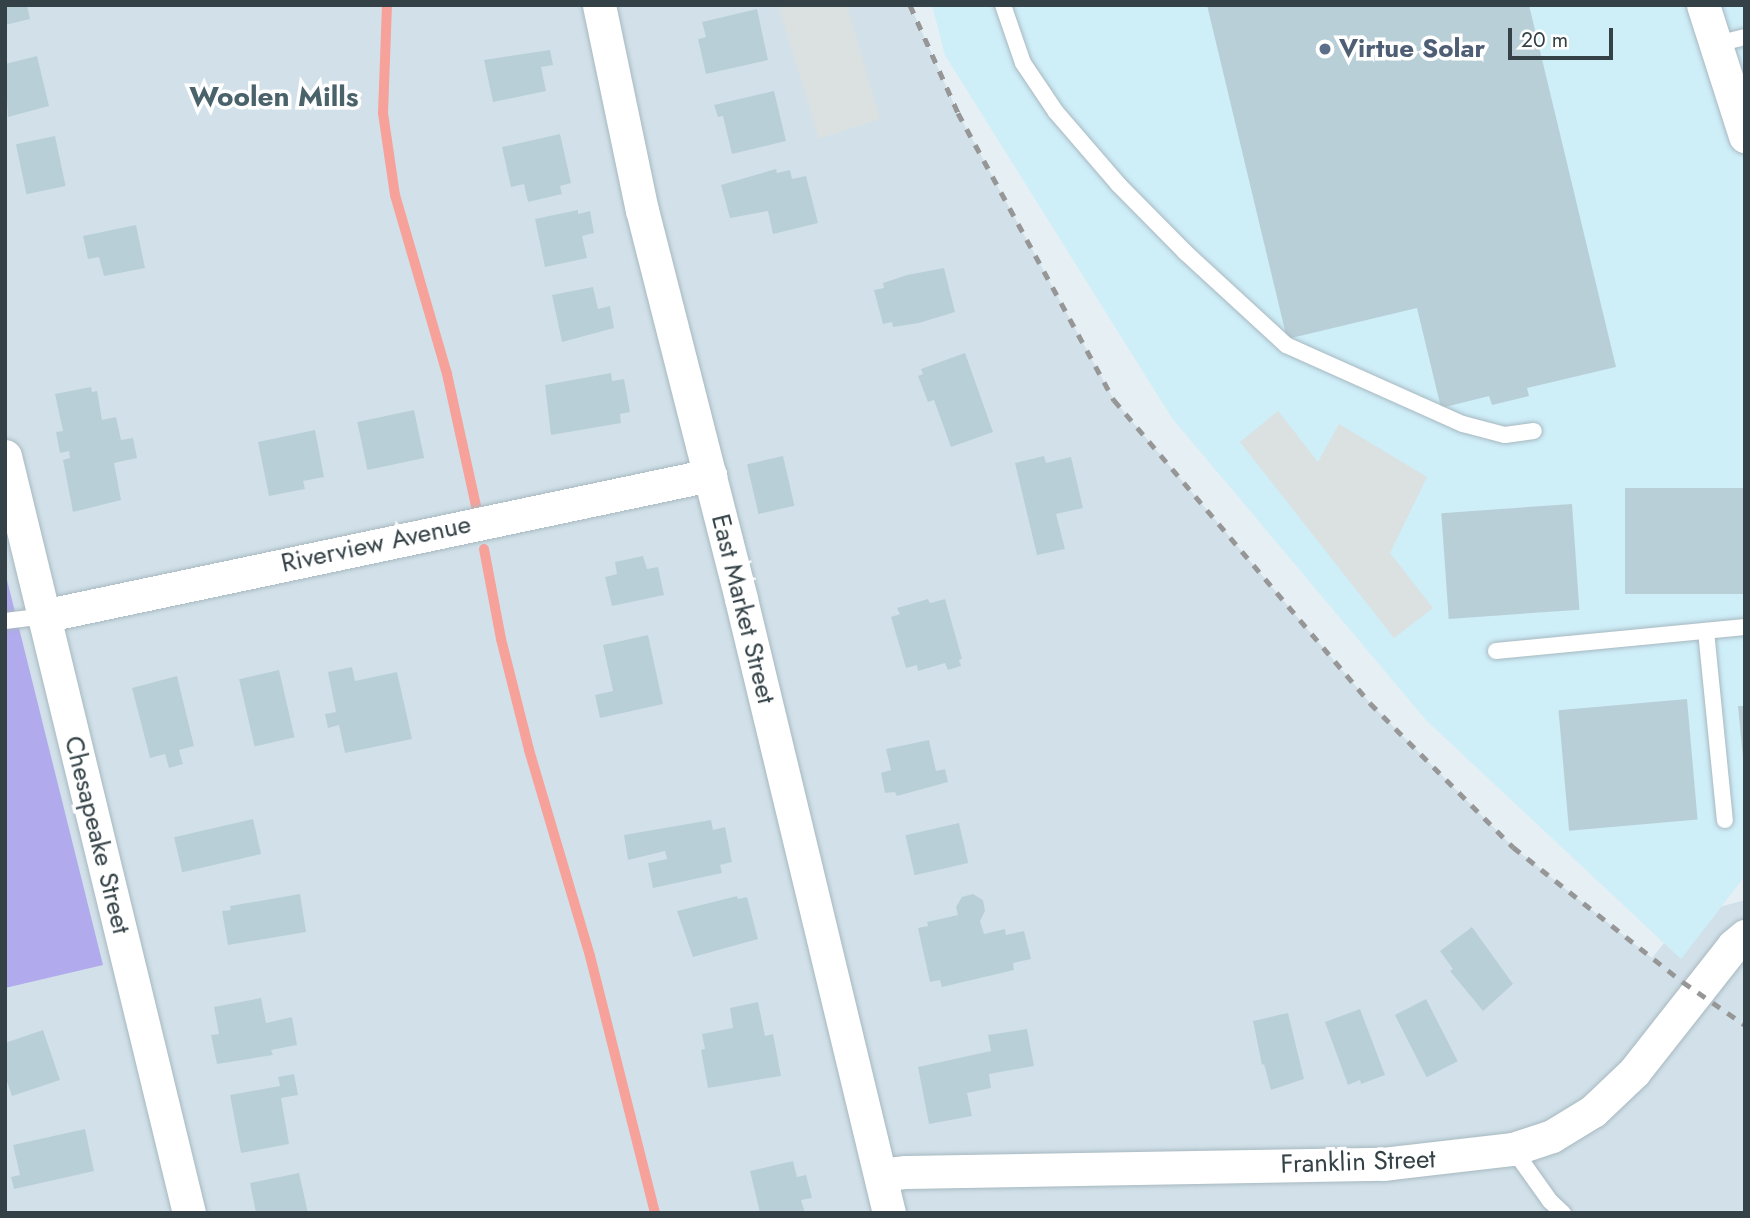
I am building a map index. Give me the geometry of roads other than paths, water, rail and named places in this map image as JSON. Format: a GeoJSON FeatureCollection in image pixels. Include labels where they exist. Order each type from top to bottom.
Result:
{"type":"FeatureCollection","features":[{"type":"Feature","properties":{"kind":"street","name":"East Market Street"},"geometry":{"type":"LineString","coordinates":[[599,5],[642,210],[710,475],[889,1213]]}},
{"type":"Feature","properties":{"kind":"street"},"geometry":{"type":"LineString","coordinates":[[1703,5],[1729,41],[1745,136]]}},
{"type":"Feature","properties":{"kind":"street","name":"Chesapeake Street"},"geometry":{"type":"LineString","coordinates":[[5,456],[189,1213]]}},
{"type":"Feature","properties":{"kind":"street","name":"Riverview Avenue"},"geometry":{"type":"LineString","coordinates":[[43,616],[710,475]]}},
{"type":"Feature","properties":{"kind":"street","name":"Franklin Street"},"geometry":{"type":"LineString","coordinates":[[881,1175],[906,1172],[1383,1164],[1513,1149],[1552,1136],[1593,1111],[1633,1072],[1733,946],[1745,936]]}},
{"type":"Feature","properties":{"kind":"lane"},"geometry":{"type":"LineString","coordinates":[[1003,5],[1023,63],[1056,111],[1119,185],[1185,252],[1286,345],[1463,424],[1505,435],[1534,431]]}},
{"type":"Feature","properties":{"kind":"lane"},"geometry":{"type":"LineString","coordinates":[[5,621],[43,616]]}},
{"type":"Feature","properties":{"kind":"lane"},"geometry":{"type":"LineString","coordinates":[[1496,651],[1745,627]]}},
{"type":"Feature","properties":{"kind":"lane"},"geometry":{"type":"LineString","coordinates":[[1706,631],[1725,820]]}},
{"type":"Feature","properties":{"kind":"lane"},"geometry":{"type":"LineString","coordinates":[[1513,1149],[1550,1201],[1563,1213]]}},
{"type":"Feature","properties":{"kind":"waterway"},"geometry":{"type":"LineString","coordinates":[[387,5],[383,113],[395,195],[447,374],[476,506]]}},
{"type":"Feature","properties":{"kind":"waterway"},"geometry":{"type":"LineString","coordinates":[[484,549],[501,639],[529,750],[590,956],[655,1213]]}},
{"type":"Feature","properties":{"kind":"railway"},"geometry":{"type":"LineString","coordinates":[[910,5],[958,113],[1114,400],[1370,703],[1513,847],[1683,982],[1745,1025]]}},
{"type":"Feature","properties":{"kind":"place","name":"Virtue Solar"},"geometry":{"type":"Point","coordinates":[1325,49]}},
{"type":"Feature","properties":{"kind":"district","name":"Woolen Mills"},"geometry":{"type":"Point","coordinates":[274,97]}}]}
